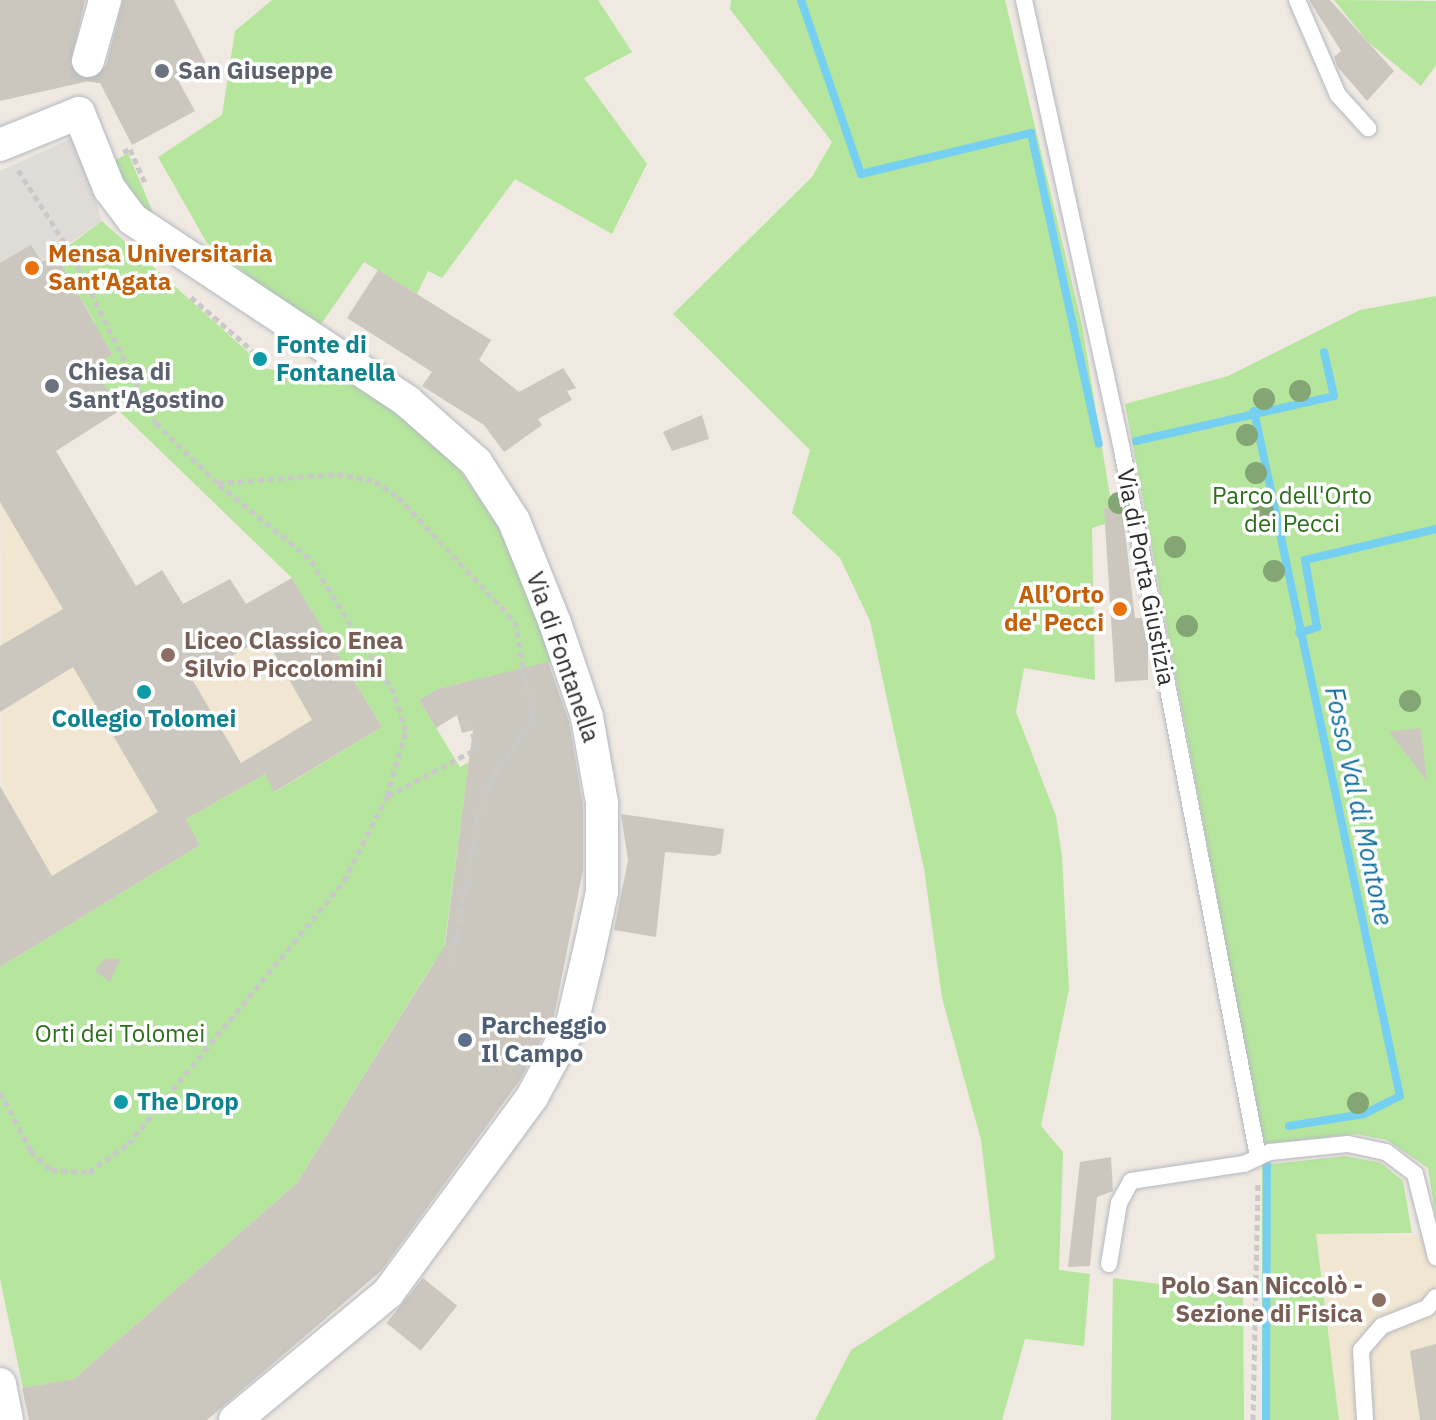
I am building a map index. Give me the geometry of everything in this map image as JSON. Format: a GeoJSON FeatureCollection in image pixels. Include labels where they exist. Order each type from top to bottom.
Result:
{"type":"FeatureCollection","features":[{"type":"Feature","properties":{"kind":"street"},"geometry":{"type":"LineString","coordinates":[[5,143],[79,113],[105,0]]}},
{"type":"Feature","properties":{"kind":"street","name":"Via di Fontanella"},"geometry":{"type":"LineString","coordinates":[[79,113],[114,199],[132,219],[408,402],[476,462],[514,521],[555,623],[587,717],[599,777],[604,836],[599,910],[572,1023],[532,1097],[388,1293],[235,1420]]}},
{"type":"Feature","properties":{"kind":"street"},"geometry":{"type":"LineString","coordinates":[[0,1384],[7,1420]]}},
{"type":"Feature","properties":{"kind":"lane","name":"Via di Porta Giustizia"},"geometry":{"type":"LineString","coordinates":[[1024,0],[1122,450],[1258,1156]]}},
{"type":"Feature","properties":{"kind":"lane"},"geometry":{"type":"LineString","coordinates":[[1297,0],[1338,95],[1368,128]]}},
{"type":"Feature","properties":{"kind":"lane"},"geometry":{"type":"LineString","coordinates":[[1109,1264],[1119,1203],[1131,1181],[1244,1164],[1258,1156],[1341,1144],[1386,1152],[1419,1181],[1436,1257]]}},
{"type":"Feature","properties":{"kind":"lane"},"geometry":{"type":"LineString","coordinates":[[1365,1420],[1361,1350],[1382,1326],[1427,1308],[1436,1297]]}},
{"type":"Feature","properties":{"kind":"path"},"geometry":{"type":"LineString","coordinates":[[0,1092],[42,1165],[71,1174],[99,1167],[179,1088],[344,881],[387,796],[405,746],[394,693],[309,558],[217,483],[156,423],[70,251],[14,164],[5,143]]}},
{"type":"Feature","properties":{"kind":"path"},"geometry":{"type":"LineString","coordinates":[[239,340],[255,353]]}},
{"type":"Feature","properties":{"kind":"path"},"geometry":{"type":"LineString","coordinates":[[217,483],[337,474],[375,481],[404,503],[515,622],[533,720],[493,774],[477,819],[452,966]]}},
{"type":"Feature","properties":{"kind":"path"},"geometry":{"type":"LineString","coordinates":[[387,796],[476,749],[471,723]]}},
{"type":"Feature","properties":{"kind":"path"},"geometry":{"type":"LineString","coordinates":[[1253,1420],[1258,1156]]}},
{"type":"Feature","properties":{"kind":"shaded area"},"geometry":{"type":"Polygon","coordinates":[[[77,136],[102,221],[42,262],[0,263],[0,171],[77,136]]]}},
{"type":"Feature","properties":{"kind":"shaded area","name":"Liceo Classico Enea Silvio Piccolomini"},"geometry":{"type":"Polygon","coordinates":[[[0,432],[56,451],[135,586],[162,570],[184,604],[230,579],[247,604],[292,578],[382,727],[274,792],[251,784],[187,819],[200,845],[4,965],[0,432]]]}},
{"type":"Feature","properties":{"kind":"shaded area","name":"Polo San Niccolò - Sezione di Fisica"},"geometry":{"type":"Polygon","coordinates":[[[1316,1234],[1436,1236],[1436,1420],[1339,1420],[1316,1234]]]}},
{"type":"Feature","properties":{"kind":"green space"},"geometry":{"type":"Polygon","coordinates":[[[272,0],[598,0],[632,52],[584,78],[647,164],[612,234],[515,179],[442,278],[428,271],[417,294],[364,262],[317,330],[207,243],[158,157],[222,115],[235,31],[272,0]]]}},
{"type":"Feature","properties":{"kind":"green space"},"geometry":{"type":"Polygon","coordinates":[[[731,0],[1005,0],[1082,325],[1114,521],[1092,528],[1095,680],[1024,668],[1016,712],[1056,816],[1062,856],[1069,989],[1041,1126],[1063,1152],[1059,1270],[1090,1274],[1084,1346],[1025,1339],[1002,1420],[815,1420],[851,1350],[995,1258],[981,1140],[942,998],[924,869],[870,621],[840,558],[792,513],[810,450],[673,314],[812,177],[832,142],[730,9],[731,0]]]}},
{"type":"Feature","properties":{"kind":"green space"},"geometry":{"type":"Polygon","coordinates":[[[1334,0],[1436,1],[1436,65],[1421,86],[1368,42],[1334,0]]]}},
{"type":"Feature","properties":{"kind":"green space"},"geometry":{"type":"Polygon","coordinates":[[[128,153],[159,227],[131,205],[111,163],[128,153]]]}},
{"type":"Feature","properties":{"kind":"green space","name":"Orti dei Tolomei"},"geometry":{"type":"Polygon","coordinates":[[[102,221],[267,369],[353,376],[451,457],[499,528],[557,661],[437,689],[419,700],[460,767],[469,762],[442,964],[434,962],[297,1183],[74,1379],[23,1388],[0,1279],[0,958],[5,964],[200,845],[186,819],[265,774],[275,792],[382,727],[292,578],[119,411],[90,362],[112,354],[106,343],[98,348],[95,323],[56,255],[102,221]]]}},
{"type":"Feature","properties":{"kind":"green space","name":"Parco dell'Orto dei Pecci"},"geometry":{"type":"Polygon","coordinates":[[[1436,296],[1436,1218],[1428,1168],[1387,1140],[1355,1134],[1263,1144],[1125,404],[1228,376],[1360,310],[1436,296]]]}},
{"type":"Feature","properties":{"kind":"green space"},"geometry":{"type":"Polygon","coordinates":[[[1346,1156],[1381,1163],[1403,1181],[1412,1233],[1316,1234],[1339,1420],[1262,1420],[1262,1165],[1346,1156]]]}},
{"type":"Feature","properties":{"kind":"green space"},"geometry":{"type":"Polygon","coordinates":[[[1113,1278],[1243,1295],[1244,1420],[1111,1420],[1113,1278]]]}},
{"type":"Feature","properties":{"kind":"building"},"geometry":{"type":"Polygon","coordinates":[[[0,0],[85,0],[70,65],[75,75],[92,80],[106,66],[123,0],[174,0],[208,67],[179,82],[195,111],[132,145],[98,79],[0,101],[0,0]]]}},
{"type":"Feature","properties":{"kind":"building"},"geometry":{"type":"Polygon","coordinates":[[[1309,0],[1330,0],[1394,71],[1367,101],[1337,66],[1334,57],[1341,51],[1309,0]]]}},
{"type":"Feature","properties":{"kind":"building","name":"Liceo Classico Enea Silvio Piccolomini"},"geometry":{"type":"Polygon","coordinates":[[[31,245],[42,262],[56,255],[112,354],[94,367],[119,411],[56,451],[136,586],[162,570],[183,604],[230,579],[246,604],[292,578],[382,727],[274,792],[265,774],[186,819],[200,845],[0,967],[0,786],[52,876],[158,812],[73,667],[0,712],[0,646],[63,609],[0,502],[0,263],[31,245]],[[265,637],[192,679],[241,763],[312,720],[265,637]]]}},
{"type":"Feature","properties":{"kind":"building"},"geometry":{"type":"Polygon","coordinates":[[[378,270],[491,340],[479,360],[519,392],[563,368],[576,388],[567,391],[572,400],[538,419],[542,425],[504,452],[484,425],[422,386],[432,372],[347,318],[378,270]]]}},
{"type":"Feature","properties":{"kind":"building"},"geometry":{"type":"Polygon","coordinates":[[[702,415],[709,439],[672,451],[663,432],[702,415]]]}},
{"type":"Feature","properties":{"kind":"building"},"geometry":{"type":"Polygon","coordinates":[[[1122,506],[1135,618],[1142,618],[1148,644],[1148,680],[1115,682],[1104,508],[1122,506]]]}},
{"type":"Feature","properties":{"kind":"building","name":"Parcheggio Il Campo"},"geometry":{"type":"Polygon","coordinates":[[[548,662],[569,722],[583,805],[583,870],[554,1016],[520,1080],[381,1271],[207,1420],[29,1420],[22,1388],[74,1379],[297,1183],[445,945],[473,730],[462,733],[457,715],[436,728],[419,700],[437,689],[548,662]]]}},
{"type":"Feature","properties":{"kind":"building"},"geometry":{"type":"Polygon","coordinates":[[[1420,728],[1422,740],[1427,781],[1389,732],[1420,728]]]}},
{"type":"Feature","properties":{"kind":"building"},"geometry":{"type":"Polygon","coordinates":[[[621,814],[724,829],[721,853],[715,856],[665,852],[656,937],[614,930],[628,860],[621,814]]]}},
{"type":"Feature","properties":{"kind":"building"},"geometry":{"type":"Polygon","coordinates":[[[105,958],[120,960],[110,982],[95,971],[105,958]]]}},
{"type":"Feature","properties":{"kind":"building"},"geometry":{"type":"Polygon","coordinates":[[[1111,1157],[1113,1191],[1097,1197],[1090,1266],[1068,1267],[1080,1162],[1111,1157]]]}},
{"type":"Feature","properties":{"kind":"building"},"geometry":{"type":"Polygon","coordinates":[[[423,1278],[457,1306],[421,1351],[386,1323],[423,1278]]]}},
{"type":"Feature","properties":{"kind":"building"},"geometry":{"type":"Polygon","coordinates":[[[1436,1344],[1436,1420],[1420,1420],[1410,1351],[1436,1344]]]}},
{"type":"Feature","properties":{"kind":"waterway"},"geometry":{"type":"LineString","coordinates":[[801,0],[861,174],[1031,133],[1099,444]]}},
{"type":"Feature","properties":{"kind":"waterway","name":"Fosso Val di Montone"},"geometry":{"type":"LineString","coordinates":[[1136,441],[1334,396],[1324,352]]}},
{"type":"Feature","properties":{"kind":"waterway","name":"Fosso Val di Montone"},"geometry":{"type":"LineString","coordinates":[[1254,411],[1400,1096],[1364,1114],[1289,1126]]}},
{"type":"Feature","properties":{"kind":"waterway"},"geometry":{"type":"LineString","coordinates":[[1299,633],[1317,627],[1305,560],[1436,529]]}},
{"type":"Feature","properties":{"kind":"waterway","name":"Fosso Val di Montone"},"geometry":{"type":"LineString","coordinates":[[1266,1420],[1267,1165]]}},
{"type":"Feature","properties":{"kind":"tunnel"},"geometry":{"type":"LineString","coordinates":[[85,81],[88,61]]}},
{"type":"Feature","properties":{"kind":"place","name":"San Giuseppe"},"geometry":{"type":"Point","coordinates":[162,71]}},
{"type":"Feature","properties":{"kind":"place","name":"Mensa Universitaria Sant'Agata"},"geometry":{"type":"Point","coordinates":[32,268]}},
{"type":"Feature","properties":{"kind":"place","name":"Fonte di Fontanella"},"geometry":{"type":"Point","coordinates":[260,359]}},
{"type":"Feature","properties":{"kind":"place","name":"Chiesa di Sant'Agostino"},"geometry":{"type":"Point","coordinates":[52,386]}},
{"type":"Feature","properties":{"kind":"place","name":"All’Orto de' Pecci"},"geometry":{"type":"Point","coordinates":[1120,609]}},
{"type":"Feature","properties":{"kind":"place","name":"Liceo Classico Enea Silvio Piccolomini"},"geometry":{"type":"Point","coordinates":[168,655]}},
{"type":"Feature","properties":{"kind":"place","name":"Collegio Tolomei"},"geometry":{"type":"Point","coordinates":[144,692]}},
{"type":"Feature","properties":{"kind":"place","name":"Parcheggio Il Campo"},"geometry":{"type":"Point","coordinates":[465,1040]}},
{"type":"Feature","properties":{"kind":"place","name":"The Drop"},"geometry":{"type":"Point","coordinates":[121,1102]}},
{"type":"Feature","properties":{"kind":"place","name":"Polo San Niccolò - Sezione di Fisica"},"geometry":{"type":"Point","coordinates":[1379,1300]}}]}
